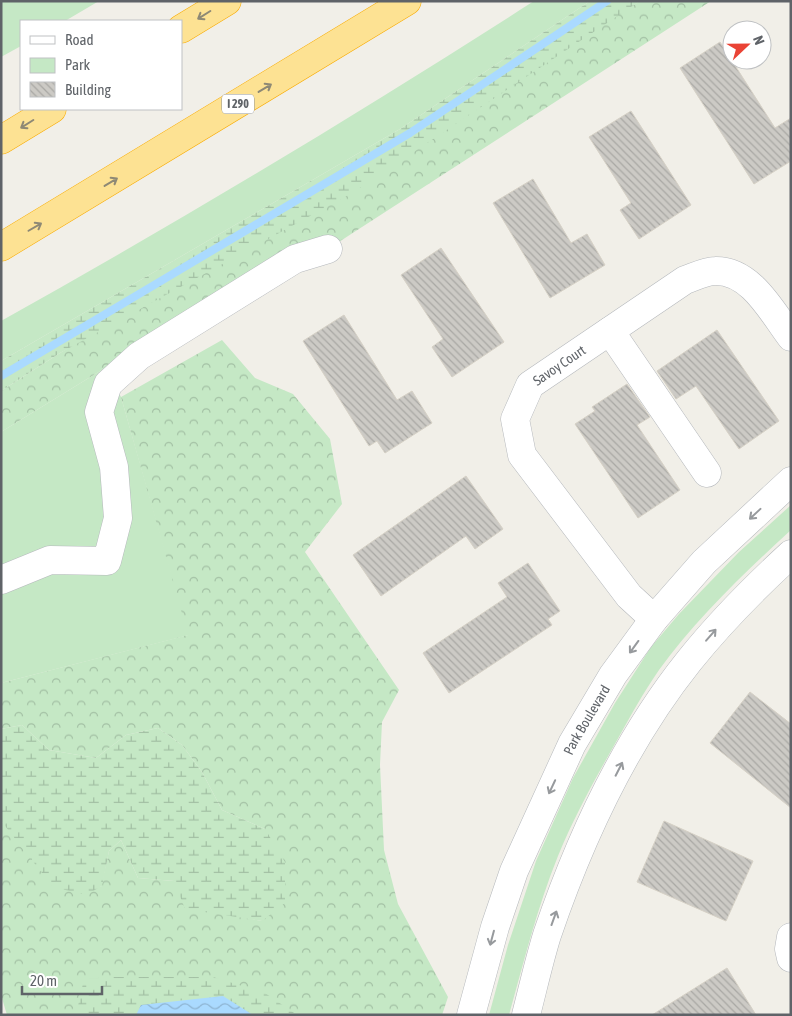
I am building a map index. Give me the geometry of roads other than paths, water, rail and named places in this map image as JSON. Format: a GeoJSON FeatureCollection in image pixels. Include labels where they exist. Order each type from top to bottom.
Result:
{"type":"FeatureCollection","features":[{"type":"Feature","properties":{"kind":"highway"},"geometry":{"type":"LineString","coordinates":[[182,28],[227,1]]}},
{"type":"Feature","properties":{"kind":"highway","name":"I 290"},"geometry":{"type":"LineString","coordinates":[[1,248],[407,1]]}},
{"type":"Feature","properties":{"kind":"highway"},"geometry":{"type":"LineString","coordinates":[[1,140],[50,110]]}},
{"type":"Feature","properties":{"kind":"street"},"geometry":{"type":"LineString","coordinates":[[1,580],[50,560],[107,561],[118,518],[114,468],[99,412],[108,384],[139,356],[287,264],[296,259],[328,249]]}},
{"type":"Feature","properties":{"kind":"street","name":"Savoy Court"},"geometry":{"type":"LineString","coordinates":[[654,619],[629,596],[522,455],[515,419],[530,385],[686,280],[715,270],[740,276],[754,287],[791,337]]}},
{"type":"Feature","properties":{"kind":"street"},"geometry":{"type":"LineString","coordinates":[[610,331],[707,472]]}},
{"type":"Feature","properties":{"kind":"street","name":"Park Boulevard"},"geometry":{"type":"LineString","coordinates":[[471,1015],[495,927],[514,871],[572,744],[581,729],[614,675],[654,619],[704,562],[791,482]]}},
{"type":"Feature","properties":{"kind":"street"},"geometry":{"type":"LineString","coordinates":[[526,1015],[547,936],[567,883],[587,834],[620,766],[651,714],[689,661],[740,601],[791,554]]}},
{"type":"Feature","properties":{"kind":"street"},"geometry":{"type":"LineString","coordinates":[[791,937],[789,949],[791,958]]}},
{"type":"Feature","properties":{"kind":"water"},"geometry":{"type":"Polygon","coordinates":[[[223,996],[253,1015],[136,1015],[141,1005],[223,996]]]}},
{"type":"Feature","properties":{"kind":"waterway"},"geometry":{"type":"LineString","coordinates":[[1,376],[410,133],[607,1]]}}]}
